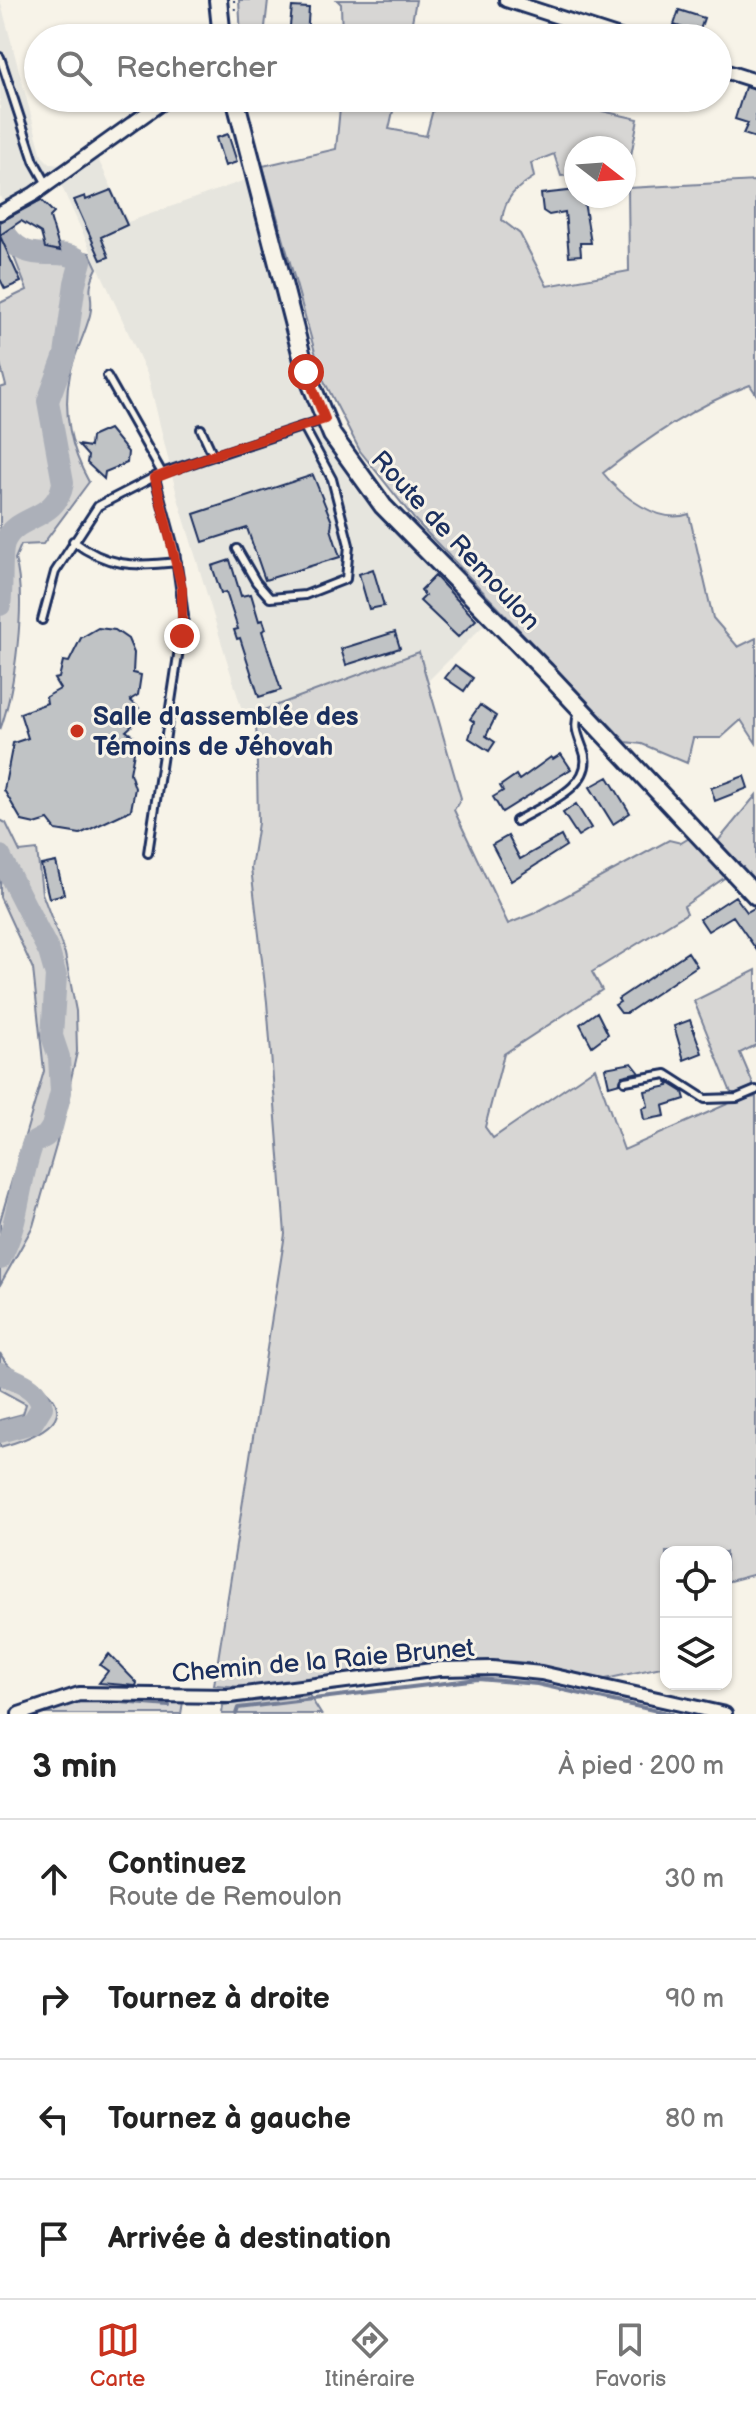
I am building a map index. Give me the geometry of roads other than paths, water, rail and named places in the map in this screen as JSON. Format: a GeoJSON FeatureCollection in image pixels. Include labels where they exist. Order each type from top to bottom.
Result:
{"type":"FeatureCollection","features":[{"type":"Feature","properties":{"kind":"main road"},"geometry":{"type":"LineString","coordinates":[[218,0],[221,24]]}},
{"type":"Feature","properties":{"kind":"main road","name":"Route de Remoulon"},"geometry":{"type":"LineString","coordinates":[[239,112],[306,372],[325,419],[359,476],[383,506],[581,708],[756,896]]}},
{"type":"Feature","properties":{"kind":"street"},"geometry":{"type":"LineString","coordinates":[[506,0],[580,24]]}},
{"type":"Feature","properties":{"kind":"street"},"geometry":{"type":"LineString","coordinates":[[732,73],[756,81]]}},
{"type":"Feature","properties":{"kind":"street"},"geometry":{"type":"LineString","coordinates":[[2,212],[48,184],[148,112]]}},
{"type":"Feature","properties":{"kind":"street","name":"Chemin de la Raie Brunet"},"geometry":{"type":"LineString","coordinates":[[19,1714],[79,1694],[229,1696],[440,1669],[492,1668],[541,1673],[725,1714]]}},
{"type":"Feature","properties":{"kind":"lane"},"geometry":{"type":"LineString","coordinates":[[0,57],[34,161],[48,184]]}},
{"type":"Feature","properties":{"kind":"lane"},"geometry":{"type":"LineString","coordinates":[[107,376],[158,476],[182,588],[182,636],[148,853]]}},
{"type":"Feature","properties":{"kind":"lane"},"geometry":{"type":"LineString","coordinates":[[42,620],[50,584],[73,541],[98,506],[115,494],[158,476],[281,431],[325,419]]}},
{"type":"Feature","properties":{"kind":"lane"},"geometry":{"type":"LineString","coordinates":[[237,549],[256,582],[270,598],[305,595],[346,579],[349,545],[332,479],[304,427]]}},
{"type":"Feature","properties":{"kind":"lane"},"geometry":{"type":"LineString","coordinates":[[201,429],[213,455]]}},
{"type":"Feature","properties":{"kind":"lane"},"geometry":{"type":"LineString","coordinates":[[73,541],[91,554],[113,563],[132,566],[177,562]]}},
{"type":"Feature","properties":{"kind":"lane"},"geometry":{"type":"LineString","coordinates":[[516,821],[575,786],[583,776],[586,756],[575,722],[581,708]]}},
{"type":"Feature","properties":{"kind":"lane"},"geometry":{"type":"LineString","coordinates":[[625,1081],[666,1074],[697,1096],[718,1101],[756,1090]]}},
{"type":"Feature","properties":{"kind":"waterway"},"geometry":{"type":"LineString","coordinates":[[0,225],[20,248],[41,254],[71,256],[81,261],[65,355],[48,401],[63,483],[53,505],[17,527],[4,543],[0,605]]}},
{"type":"Feature","properties":{"kind":"waterway"},"geometry":{"type":"LineString","coordinates":[[0,856],[49,952],[56,976],[52,1036],[59,1057],[61,1092],[52,1127],[46,1136],[33,1143],[11,1231],[0,1259]]}},
{"type":"Feature","properties":{"kind":"waterway"},"geometry":{"type":"LineString","coordinates":[[0,1373],[31,1389],[42,1407],[32,1423],[0,1432]]}},
{"type":"Feature","properties":{"kind":"waterway"},"geometry":{"type":"LineString","coordinates":[[236,1714],[238,1708],[478,1679],[537,1684],[671,1714]]}},
{"type":"Feature","properties":{"kind":"waterway"},"geometry":{"type":"LineString","coordinates":[[96,1700],[169,1706]]}},
{"type":"Feature","properties":{"kind":"place","name":"Salle d'assemblée des Témoins de Jéhovah"},"geometry":{"type":"Point","coordinates":[77,731]}}]}
